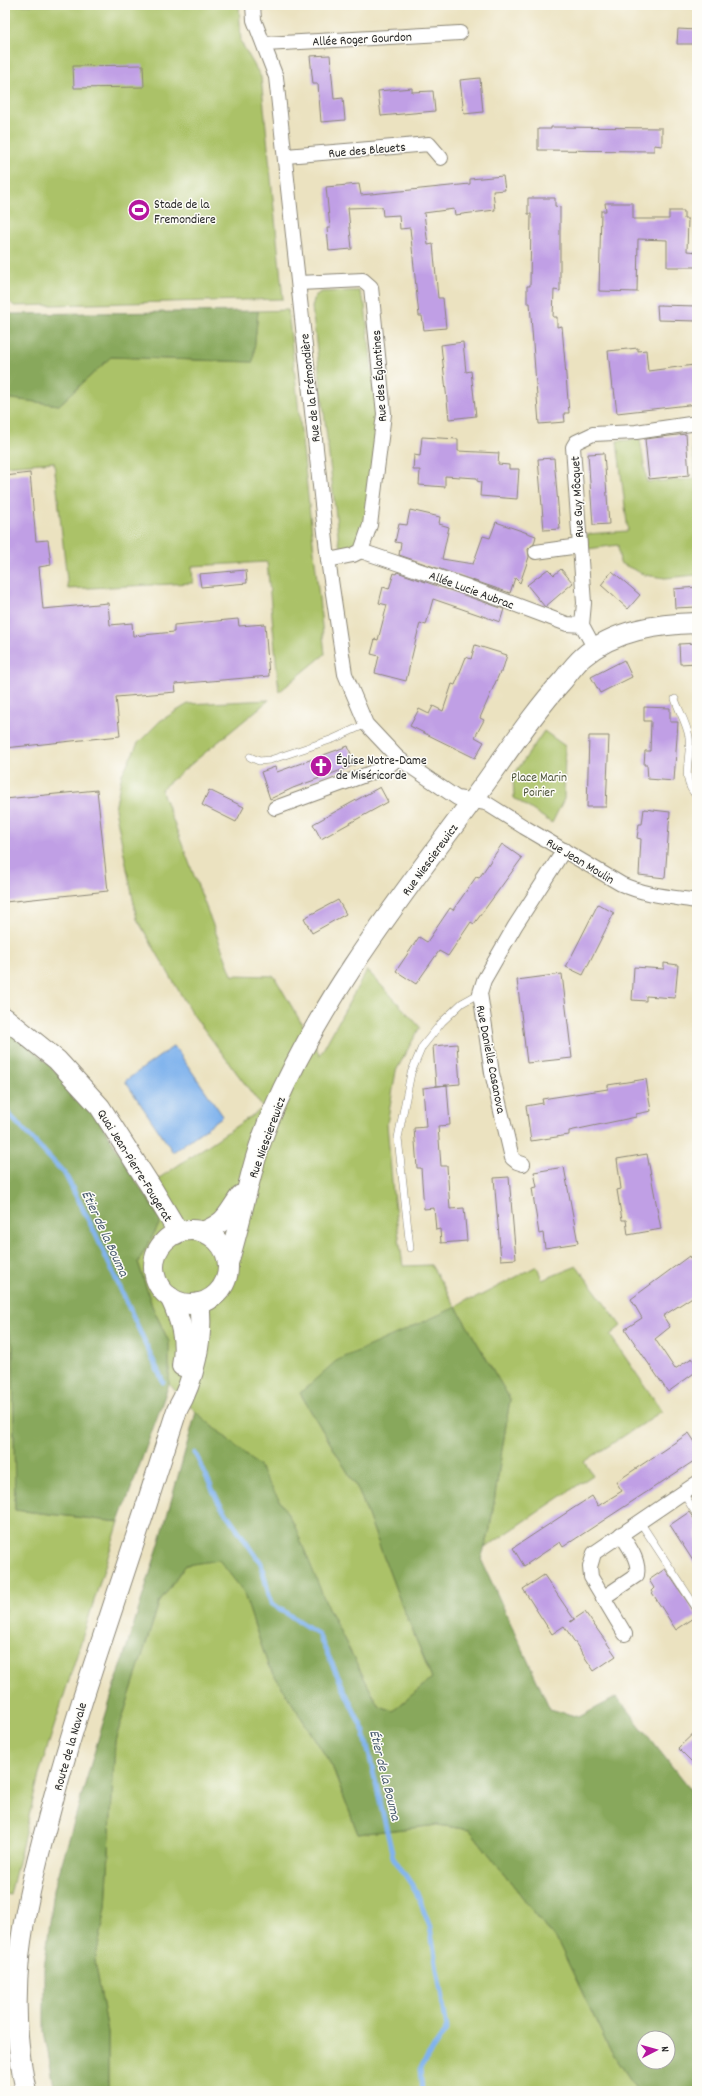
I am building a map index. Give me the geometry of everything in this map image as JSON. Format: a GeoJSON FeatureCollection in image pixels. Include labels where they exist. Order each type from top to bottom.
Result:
{"type":"FeatureCollection","features":[{"type":"Feature","properties":{"kind":"main road","name":"Rue Niescierewicz"},"geometry":{"type":"LineString","coordinates":[[228,1263],[240,1224],[248,1185],[272,1112],[324,1010],[376,932],[472,800],[552,692],[583,657],[611,638],[666,624],[697,623]]}},
{"type":"Feature","properties":{"kind":"main road","name":"Quai Jean-Pierre-Fougerat"},"geometry":{"type":"LineString","coordinates":[[5,1018],[57,1060],[100,1107],[174,1225],[176,1234]]}},
{"type":"Feature","properties":{"kind":"main road","name":"Rue Niescierewicz"},"geometry":{"type":"LineString","coordinates":[[203,1232],[225,1220],[248,1185]]}},
{"type":"Feature","properties":{"kind":"main road"},"geometry":{"type":"LineString","coordinates":[[189,1230],[203,1232],[218,1242],[224,1250],[228,1263],[227,1277],[220,1290],[209,1300],[200,1303],[184,1304],[170,1297],[159,1286],[154,1266],[156,1254],[160,1247],[176,1234],[189,1230]]}},
{"type":"Feature","properties":{"kind":"main road","name":"Route de la Navale"},"geometry":{"type":"LineString","coordinates":[[170,1297],[179,1317],[185,1343],[177,1396],[177,1410]]}},
{"type":"Feature","properties":{"kind":"main road","name":"Route de la Navale"},"geometry":{"type":"LineString","coordinates":[[26,2091],[17,2037],[16,1986],[20,1940],[29,1890],[78,1714],[177,1410],[185,1397],[194,1368],[200,1330],[200,1303]]}},
{"type":"Feature","properties":{"kind":"street","name":"Rue de la Frémondière"},"geometry":{"type":"LineString","coordinates":[[253,5],[254,20],[265,44],[276,77],[286,156],[328,560],[345,674],[366,724],[398,758],[457,798],[472,800]]}},
{"type":"Feature","properties":{"kind":"street","name":"Allée Roger Gourdon"},"geometry":{"type":"LineString","coordinates":[[265,44],[460,33]]}},
{"type":"Feature","properties":{"kind":"street","name":"Rue des Bleuets"},"geometry":{"type":"LineString","coordinates":[[286,156],[429,144],[442,158]]}},
{"type":"Feature","properties":{"kind":"street","name":"Rue des Églantines"},"geometry":{"type":"LineString","coordinates":[[299,283],[363,280],[372,287],[384,414],[370,526],[361,551]]}},
{"type":"Feature","properties":{"kind":"street","name":"Rue Guy Môcquet"},"geometry":{"type":"LineString","coordinates":[[582,625],[584,603],[573,447],[576,442],[593,434],[636,432],[697,423]]}},
{"type":"Feature","properties":{"kind":"street"},"geometry":{"type":"LineString","coordinates":[[536,552],[579,546]]}},
{"type":"Feature","properties":{"kind":"street"},"geometry":{"type":"LineString","coordinates":[[328,560],[353,556],[361,551]]}},
{"type":"Feature","properties":{"kind":"street","name":"Allée Lucie Aubrac"},"geometry":{"type":"LineString","coordinates":[[361,551],[468,586],[567,624],[582,625]]}},
{"type":"Feature","properties":{"kind":"street"},"geometry":{"type":"LineString","coordinates":[[582,625],[595,649]]}},
{"type":"Feature","properties":{"kind":"street"},"geometry":{"type":"LineString","coordinates":[[276,808],[387,768],[398,758]]}},
{"type":"Feature","properties":{"kind":"street","name":"Rue Jean Moulin"},"geometry":{"type":"LineString","coordinates":[[472,800],[486,803],[604,875],[636,891],[697,900]]}},
{"type":"Feature","properties":{"kind":"street","name":"Rue Danielle Casanova"},"geometry":{"type":"LineString","coordinates":[[523,1164],[512,1158],[492,1073],[480,993],[484,980],[507,940],[564,850]]}},
{"type":"Feature","properties":{"kind":"street"},"geometry":{"type":"LineString","coordinates":[[625,1634],[591,1577],[591,1560],[594,1553],[697,1484]]}},
{"type":"Feature","properties":{"kind":"street"},"geometry":{"type":"LineString","coordinates":[[603,1598],[637,1575],[638,1569],[636,1561],[621,1534]]}},
{"type":"Feature","properties":{"kind":"lane"},"geometry":{"type":"LineString","coordinates":[[675,699],[689,737],[686,779],[697,796]]}},
{"type":"Feature","properties":{"kind":"lane"},"geometry":{"type":"LineString","coordinates":[[250,757],[259,760],[270,760],[333,739],[366,724]]}},
{"type":"Feature","properties":{"kind":"lane"},"geometry":{"type":"LineString","coordinates":[[410,1248],[398,1138],[411,1073],[422,1047],[442,1022],[462,1003],[480,993]]}},
{"type":"Feature","properties":{"kind":"lane"},"geometry":{"type":"LineString","coordinates":[[683,1493],[697,1515]]}},
{"type":"Feature","properties":{"kind":"lane"},"geometry":{"type":"LineString","coordinates":[[640,1522],[697,1609]]}},
{"type":"Feature","properties":{"kind":"green space","name":"Stade de la Fremondiere"},"geometry":{"type":"Polygon","coordinates":[[[5,5],[239,5],[241,42],[261,77],[283,299],[14,306],[5,297],[5,5]]]}},
{"type":"Feature","properties":{"kind":"green space"},"geometry":{"type":"Polygon","coordinates":[[[359,291],[365,305],[378,424],[364,534],[356,547],[350,550],[342,551],[339,543],[312,307],[315,296],[321,292],[359,291]]]}},
{"type":"Feature","properties":{"kind":"green space"},"geometry":{"type":"Polygon","coordinates":[[[5,309],[11,314],[258,311],[253,362],[111,357],[59,405],[5,398],[5,309]]]}},
{"type":"Feature","properties":{"kind":"green space"},"geometry":{"type":"Polygon","coordinates":[[[288,310],[325,654],[279,692],[267,562],[192,566],[193,583],[68,589],[54,462],[5,466],[5,398],[59,405],[111,357],[253,362],[258,311],[288,310]]]}},
{"type":"Feature","properties":{"kind":"green space"},"geometry":{"type":"Polygon","coordinates":[[[697,432],[697,575],[665,578],[645,575],[620,563],[618,545],[588,549],[587,534],[628,531],[617,441],[640,439],[647,482],[695,479],[691,433],[697,432]]]}},
{"type":"Feature","properties":{"kind":"green space"},"geometry":{"type":"Polygon","coordinates":[[[269,700],[161,789],[232,975],[274,976],[320,1055],[367,970],[420,1027],[396,1071],[387,1124],[393,1193],[403,1266],[431,1265],[456,1307],[300,1393],[359,1491],[399,1598],[432,1678],[393,1711],[378,1705],[328,1608],[258,1465],[196,1412],[169,1384],[169,1342],[152,1306],[138,1262],[161,1221],[143,1189],[263,1108],[191,1012],[137,919],[115,809],[122,774],[138,743],[160,721],[188,704],[269,700]]]}},
{"type":"Feature","properties":{"kind":"green space","name":"Place Marin Poirier"},"geometry":{"type":"Polygon","coordinates":[[[544,731],[565,746],[564,799],[552,823],[514,798],[513,776],[544,731]]]}},
{"type":"Feature","properties":{"kind":"green space"},"geometry":{"type":"Polygon","coordinates":[[[5,1028],[38,1054],[90,1106],[161,1221],[138,1262],[152,1306],[169,1342],[169,1384],[119,1522],[15,1510],[13,1346],[5,1322],[5,1028]]]}},
{"type":"Feature","properties":{"kind":"green space"},"geometry":{"type":"Polygon","coordinates":[[[537,1266],[542,1280],[577,1266],[621,1326],[610,1335],[662,1411],[584,1462],[593,1475],[485,1548],[489,1534],[510,1399],[456,1307],[467,1299],[474,1299],[537,1266]]]}},
{"type":"Feature","properties":{"kind":"green space"},"geometry":{"type":"Polygon","coordinates":[[[456,1307],[510,1399],[489,1534],[481,1559],[550,1709],[579,1717],[617,1697],[697,1798],[697,2091],[638,2091],[608,2046],[559,1944],[470,1830],[438,1825],[358,1834],[332,1766],[268,1665],[243,1591],[219,1560],[186,1565],[159,1603],[115,1741],[106,1908],[95,1961],[108,2032],[108,2091],[55,2091],[44,2031],[44,1969],[54,1890],[100,1733],[159,1544],[196,1412],[258,1465],[294,1524],[328,1608],[378,1705],[393,1711],[432,1678],[399,1598],[359,1491],[300,1393],[336,1361],[456,1307]]]}},
{"type":"Feature","properties":{"kind":"green space"},"geometry":{"type":"Polygon","coordinates":[[[5,1322],[13,1346],[15,1510],[119,1522],[40,1771],[10,1895],[5,1894],[5,1322]]]}},
{"type":"Feature","properties":{"kind":"green space"},"geometry":{"type":"Polygon","coordinates":[[[219,1559],[243,1591],[268,1665],[332,1766],[358,1834],[438,1825],[470,1830],[559,1944],[608,2046],[638,2091],[108,2091],[108,2032],[95,1961],[106,1908],[115,1741],[159,1603],[186,1565],[219,1559]]]}},
{"type":"Feature","properties":{"kind":"water"},"geometry":{"type":"Polygon","coordinates":[[[174,1046],[223,1116],[173,1152],[125,1081],[174,1046]]]}},
{"type":"Feature","properties":{"kind":"building"},"geometry":{"type":"Polygon","coordinates":[[[678,29],[697,30],[697,44],[677,44],[678,29]]]}},
{"type":"Feature","properties":{"kind":"building"},"geometry":{"type":"Polygon","coordinates":[[[330,55],[334,99],[343,98],[345,120],[321,122],[318,84],[313,84],[310,56],[330,55]]]}},
{"type":"Feature","properties":{"kind":"building"},"geometry":{"type":"Polygon","coordinates":[[[143,65],[144,87],[74,88],[73,66],[143,65]]]}},
{"type":"Feature","properties":{"kind":"building"},"geometry":{"type":"Polygon","coordinates":[[[480,78],[483,112],[464,114],[460,80],[480,78]]]}},
{"type":"Feature","properties":{"kind":"building"},"geometry":{"type":"Polygon","coordinates":[[[412,88],[412,92],[433,91],[435,111],[381,116],[378,91],[412,88]]]}},
{"type":"Feature","properties":{"kind":"building"},"geometry":{"type":"Polygon","coordinates":[[[551,127],[662,128],[662,146],[654,145],[654,151],[538,150],[538,129],[551,129],[551,127]]]}},
{"type":"Feature","properties":{"kind":"building"},"geometry":{"type":"Polygon","coordinates":[[[503,176],[505,190],[493,191],[495,210],[455,215],[454,209],[424,213],[428,245],[433,244],[438,298],[443,298],[446,328],[424,330],[422,316],[419,316],[410,228],[400,229],[399,215],[383,216],[382,207],[348,208],[352,249],[329,251],[327,228],[330,228],[326,187],[359,184],[361,195],[470,184],[470,179],[503,176]]]}},
{"type":"Feature","properties":{"kind":"building"},"geometry":{"type":"Polygon","coordinates":[[[528,198],[555,198],[555,206],[560,207],[560,291],[554,290],[553,317],[557,317],[557,327],[562,326],[569,413],[564,413],[565,422],[539,424],[530,303],[527,303],[527,286],[530,286],[531,214],[528,214],[528,198]]]}},
{"type":"Feature","properties":{"kind":"building"},"geometry":{"type":"Polygon","coordinates":[[[605,203],[633,203],[633,219],[669,219],[669,211],[684,211],[684,219],[688,219],[687,251],[697,252],[697,267],[667,267],[667,240],[638,239],[637,292],[599,291],[601,211],[606,211],[605,203]]]}},
{"type":"Feature","properties":{"kind":"building"},"geometry":{"type":"Polygon","coordinates":[[[657,305],[697,306],[697,321],[658,320],[657,305]]]}},
{"type":"Feature","properties":{"kind":"building"},"geometry":{"type":"Polygon","coordinates":[[[463,342],[466,372],[471,371],[476,416],[449,419],[441,345],[463,342]]]}},
{"type":"Feature","properties":{"kind":"building"},"geometry":{"type":"Polygon","coordinates":[[[638,348],[638,351],[646,350],[648,371],[694,365],[694,368],[697,368],[697,404],[617,413],[614,389],[612,389],[608,351],[638,348]]]}},
{"type":"Feature","properties":{"kind":"building"},"geometry":{"type":"Polygon","coordinates":[[[686,434],[689,475],[649,479],[645,439],[686,434]]]}},
{"type":"Feature","properties":{"kind":"building"},"geometry":{"type":"Polygon","coordinates":[[[422,437],[458,439],[458,451],[499,453],[498,464],[509,465],[509,469],[519,469],[517,499],[480,496],[481,482],[477,481],[477,478],[445,476],[445,487],[419,485],[420,470],[413,470],[414,455],[420,456],[422,437]]]}},
{"type":"Feature","properties":{"kind":"building"},"geometry":{"type":"Polygon","coordinates":[[[604,453],[609,524],[593,525],[588,454],[604,453]]]}},
{"type":"Feature","properties":{"kind":"building"},"geometry":{"type":"Polygon","coordinates":[[[554,458],[560,529],[544,530],[538,459],[554,458]]]}},
{"type":"Feature","properties":{"kind":"building"},"geometry":{"type":"Polygon","coordinates":[[[30,473],[36,541],[48,540],[51,565],[39,567],[43,609],[108,603],[110,625],[132,623],[133,636],[174,632],[174,625],[238,619],[239,626],[265,624],[269,676],[175,684],[176,692],[116,697],[120,736],[5,748],[5,476],[30,473]]]}},
{"type":"Feature","properties":{"kind":"building"},"geometry":{"type":"Polygon","coordinates":[[[410,510],[440,517],[439,524],[449,527],[442,559],[473,564],[483,536],[490,538],[496,522],[536,536],[534,544],[528,549],[529,557],[520,583],[515,578],[510,593],[399,555],[401,543],[395,542],[399,524],[407,525],[410,510]]]}},
{"type":"Feature","properties":{"kind":"building"},"geometry":{"type":"Polygon","coordinates":[[[548,569],[554,575],[561,569],[573,583],[545,607],[527,585],[548,569]]]}},
{"type":"Feature","properties":{"kind":"building"},"geometry":{"type":"Polygon","coordinates":[[[246,570],[247,583],[201,587],[199,574],[246,570]]]}},
{"type":"Feature","properties":{"kind":"building"},"geometry":{"type":"Polygon","coordinates":[[[612,571],[640,595],[628,609],[601,585],[612,571]]]}},
{"type":"Feature","properties":{"kind":"building"},"geometry":{"type":"Polygon","coordinates":[[[397,572],[504,609],[500,622],[433,599],[426,625],[420,623],[406,681],[375,673],[379,656],[371,654],[375,639],[378,640],[387,605],[379,603],[383,587],[389,589],[394,573],[396,574],[397,572]]]}},
{"type":"Feature","properties":{"kind":"building"},"geometry":{"type":"Polygon","coordinates":[[[697,587],[697,607],[675,608],[674,589],[697,587]]]}},
{"type":"Feature","properties":{"kind":"building"},"geometry":{"type":"Polygon","coordinates":[[[697,643],[697,663],[680,664],[679,644],[697,643]]]}},
{"type":"Feature","properties":{"kind":"building"},"geometry":{"type":"Polygon","coordinates":[[[475,645],[507,655],[502,672],[500,672],[480,718],[484,720],[475,737],[484,742],[475,758],[410,726],[419,709],[429,714],[433,706],[443,711],[452,684],[455,685],[466,657],[471,659],[475,645]]]}},
{"type":"Feature","properties":{"kind":"building"},"geometry":{"type":"Polygon","coordinates":[[[624,660],[632,677],[600,693],[591,677],[624,660]]]}},
{"type":"Feature","properties":{"kind":"building"},"geometry":{"type":"Polygon","coordinates":[[[644,707],[670,708],[670,722],[678,722],[674,781],[648,779],[647,765],[644,765],[645,751],[650,751],[651,721],[644,721],[644,707]]]}},
{"type":"Feature","properties":{"kind":"building"},"geometry":{"type":"Polygon","coordinates":[[[589,736],[609,736],[606,807],[587,807],[589,736]]]}},
{"type":"Feature","properties":{"kind":"building","name":"Église Notre-Dame de Miséricorde"},"geometry":{"type":"Polygon","coordinates":[[[348,746],[355,765],[293,788],[270,799],[261,772],[275,767],[277,772],[348,746]]]}},
{"type":"Feature","properties":{"kind":"building"},"geometry":{"type":"Polygon","coordinates":[[[380,787],[388,802],[321,839],[313,824],[380,787]]]}},
{"type":"Feature","properties":{"kind":"building"},"geometry":{"type":"Polygon","coordinates":[[[97,790],[108,891],[5,902],[5,799],[97,790]]]}},
{"type":"Feature","properties":{"kind":"building"},"geometry":{"type":"Polygon","coordinates":[[[209,790],[244,807],[236,822],[202,805],[209,790]]]}},
{"type":"Feature","properties":{"kind":"building"},"geometry":{"type":"Polygon","coordinates":[[[644,809],[670,812],[665,878],[639,875],[641,839],[637,838],[639,824],[642,824],[644,809]]]}},
{"type":"Feature","properties":{"kind":"building"},"geometry":{"type":"Polygon","coordinates":[[[502,844],[522,858],[474,924],[471,922],[448,956],[439,951],[416,984],[396,971],[419,937],[427,942],[450,908],[453,910],[476,877],[479,878],[502,844]]]}},
{"type":"Feature","properties":{"kind":"building"},"geometry":{"type":"Polygon","coordinates":[[[338,900],[346,914],[312,933],[304,918],[338,900]]]}},
{"type":"Feature","properties":{"kind":"building"},"geometry":{"type":"Polygon","coordinates":[[[598,904],[614,913],[583,975],[566,967],[598,904]]]}},
{"type":"Feature","properties":{"kind":"building"},"geometry":{"type":"Polygon","coordinates":[[[664,963],[678,965],[675,998],[646,996],[646,1001],[632,1000],[634,967],[664,969],[664,963]]]}},
{"type":"Feature","properties":{"kind":"building"},"geometry":{"type":"Polygon","coordinates":[[[562,974],[572,1058],[527,1063],[517,980],[562,974]]]}},
{"type":"Feature","properties":{"kind":"building"},"geometry":{"type":"Polygon","coordinates":[[[457,1044],[460,1084],[436,1086],[433,1046],[457,1044]]]}},
{"type":"Feature","properties":{"kind":"building"},"geometry":{"type":"Polygon","coordinates":[[[646,1079],[651,1111],[636,1114],[636,1117],[569,1131],[569,1135],[531,1141],[526,1106],[543,1103],[542,1099],[608,1089],[608,1085],[646,1079]]]}},
{"type":"Feature","properties":{"kind":"building"},"geometry":{"type":"Polygon","coordinates":[[[447,1085],[450,1125],[438,1126],[441,1166],[447,1166],[450,1209],[464,1208],[467,1241],[441,1243],[440,1229],[436,1230],[434,1208],[424,1209],[421,1168],[417,1168],[414,1128],[426,1127],[423,1088],[447,1085]]]}},
{"type":"Feature","properties":{"kind":"building"},"geometry":{"type":"Polygon","coordinates":[[[647,1154],[661,1229],[628,1235],[626,1220],[622,1220],[617,1190],[621,1189],[617,1159],[647,1154]]]}},
{"type":"Feature","properties":{"kind":"building"},"geometry":{"type":"Polygon","coordinates":[[[564,1167],[578,1243],[545,1248],[543,1233],[539,1234],[532,1188],[537,1187],[534,1172],[564,1167]]]}},
{"type":"Feature","properties":{"kind":"building"},"geometry":{"type":"Polygon","coordinates":[[[509,1177],[516,1259],[501,1260],[494,1178],[509,1177]]]}},
{"type":"Feature","properties":{"kind":"building"},"geometry":{"type":"Polygon","coordinates":[[[697,1254],[697,1294],[663,1316],[670,1327],[655,1339],[675,1369],[692,1358],[697,1366],[697,1371],[668,1392],[625,1329],[642,1318],[631,1299],[689,1256],[690,1258],[697,1254]]]}},
{"type":"Feature","properties":{"kind":"building"},"geometry":{"type":"Polygon","coordinates":[[[689,1433],[697,1445],[697,1459],[563,1547],[560,1542],[524,1566],[513,1548],[592,1496],[598,1506],[622,1491],[616,1482],[689,1433]]]}},
{"type":"Feature","properties":{"kind":"building"},"geometry":{"type":"Polygon","coordinates":[[[689,1512],[697,1523],[697,1567],[670,1525],[689,1512]]]}},
{"type":"Feature","properties":{"kind":"building"},"geometry":{"type":"Polygon","coordinates":[[[665,1569],[697,1616],[676,1630],[651,1591],[654,1588],[649,1580],[665,1569]]]}},
{"type":"Feature","properties":{"kind":"building"},"geometry":{"type":"Polygon","coordinates":[[[544,1575],[574,1619],[570,1622],[585,1612],[616,1656],[594,1671],[564,1626],[552,1634],[523,1589],[544,1575]]]}},
{"type":"Feature","properties":{"kind":"building"},"geometry":{"type":"Polygon","coordinates":[[[697,1730],[697,1767],[678,1748],[697,1730]]]}},
{"type":"Feature","properties":{"kind":"waterway","name":"Étier de la Bouma"},"geometry":{"type":"LineString","coordinates":[[5,1110],[65,1174],[96,1235],[163,1382]]}},
{"type":"Feature","properties":{"kind":"waterway","name":"Étier de la Bouma"},"geometry":{"type":"LineString","coordinates":[[195,1453],[219,1503],[261,1563],[271,1603],[318,1634],[364,1732],[393,1857],[416,1891],[430,1927],[447,2028],[420,2068],[422,2091]]}},
{"type":"Feature","properties":{"kind":"place","name":"Stade de la Fremondiere"},"geometry":{"type":"Point","coordinates":[139,210]}},
{"type":"Feature","properties":{"kind":"place","name":"Église Notre-Dame de Miséricorde"},"geometry":{"type":"Point","coordinates":[321,766]}}]}
